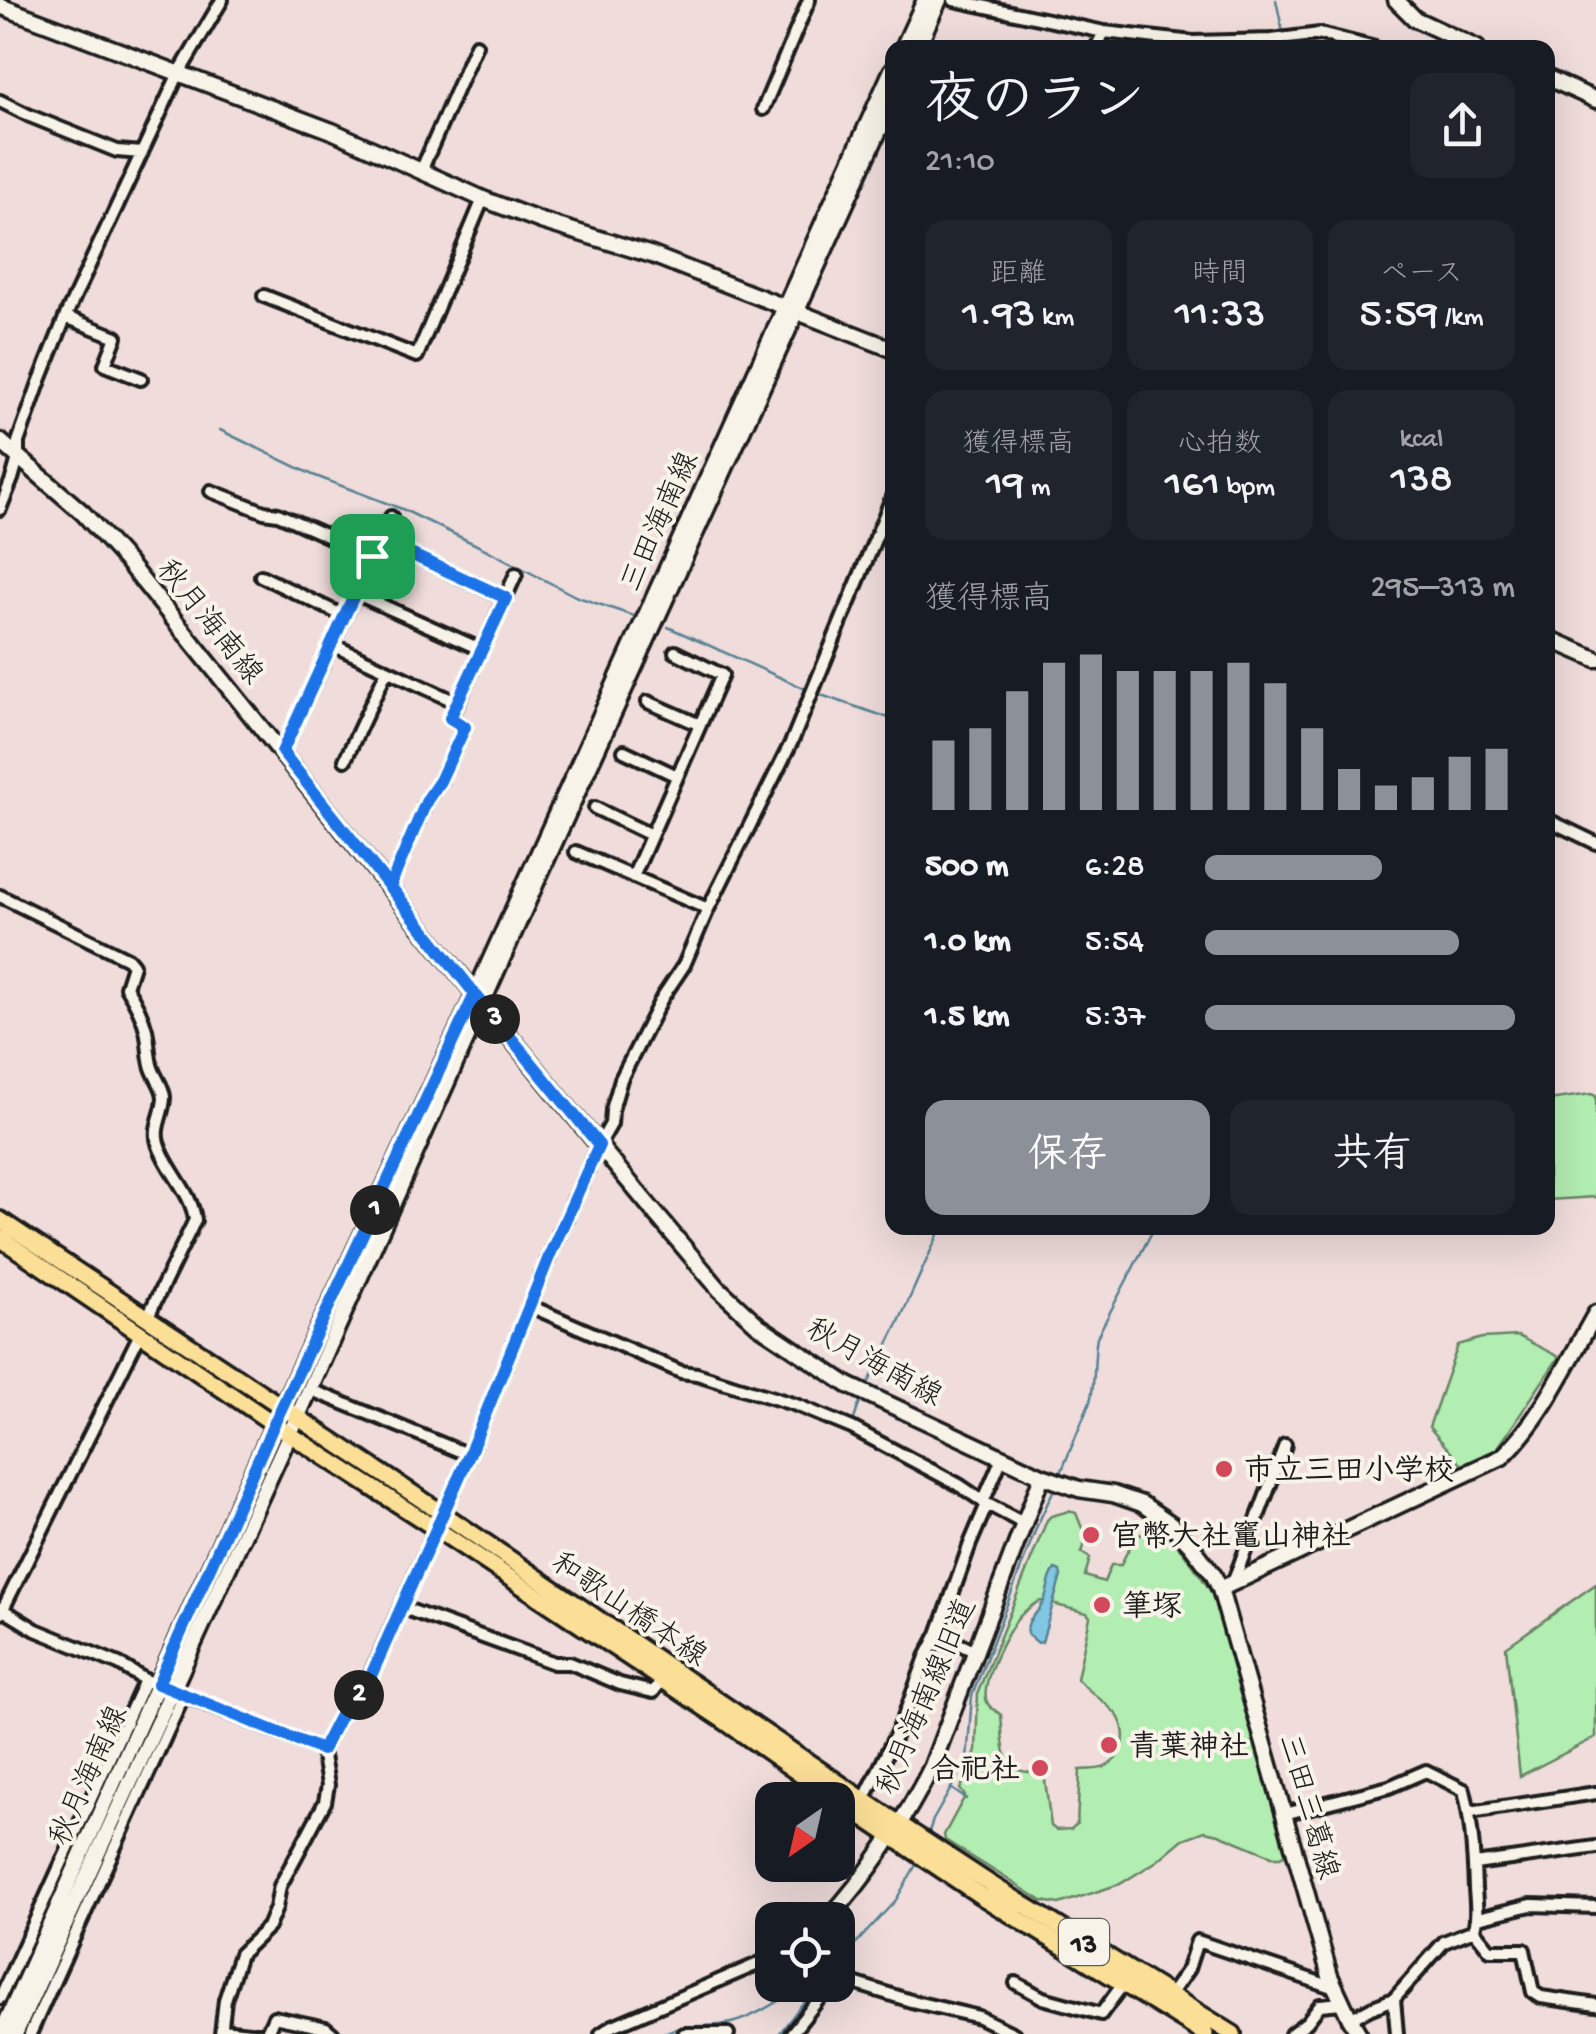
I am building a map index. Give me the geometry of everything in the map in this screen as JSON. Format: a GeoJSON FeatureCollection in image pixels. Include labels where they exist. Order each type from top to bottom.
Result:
{"type":"FeatureCollection","features":[{"type":"Feature","properties":{"kind":"main road"},"geometry":{"type":"LineString","coordinates":[[906,40],[924,0]]}},
{"type":"Feature","properties":{"kind":"main road"},"geometry":{"type":"LineString","coordinates":[[921,40],[939,0]]}},
{"type":"Feature","properties":{"kind":"main road"},"geometry":{"type":"LineString","coordinates":[[1396,0],[1415,19],[1459,40]]}},
{"type":"Feature","properties":{"kind":"main road"},"geometry":{"type":"LineString","coordinates":[[0,6],[332,130],[483,200],[652,255],[885,346]]}},
{"type":"Feature","properties":{"kind":"main road"},"geometry":{"type":"LineString","coordinates":[[1555,81],[1596,100]]}},
{"type":"Feature","properties":{"kind":"main road","name":"三田海南線"},"geometry":{"type":"LineString","coordinates":[[479,1000],[544,866],[791,309],[885,87]]}},
{"type":"Feature","properties":{"kind":"main road","name":"三田海南線"},"geometry":{"type":"LineString","coordinates":[[791,309],[885,116]]}},
{"type":"Feature","properties":{"kind":"main road","name":"秋月海南線"},"geometry":{"type":"LineString","coordinates":[[0,441],[106,537],[479,1000],[719,1289],[758,1324],[848,1385],[1052,1480],[1142,1504],[1171,1524],[1226,1586]]}},
{"type":"Feature","properties":{"kind":"main road"},"geometry":{"type":"LineString","coordinates":[[1555,641],[1596,659]]}},
{"type":"Feature","properties":{"kind":"main road","name":"秋月海南線"},"geometry":{"type":"LineString","coordinates":[[14,2034],[62,1915],[165,1688],[294,1426],[479,1000]]}},
{"type":"Feature","properties":{"kind":"main road","name":"秋月海南線"},"geometry":{"type":"LineString","coordinates":[[165,1688],[278,1416],[479,1000]]}},
{"type":"Feature","properties":{"kind":"main road","name":"和歌山橋本線"},"geometry":{"type":"LineString","coordinates":[[0,1220],[278,1416],[667,1675],[864,1800],[914,1854],[934,1856],[1233,2034]]}},
{"type":"Feature","properties":{"kind":"main road","name":"和歌山橋本線"},"geometry":{"type":"LineString","coordinates":[[0,1238],[144,1324]]}},
{"type":"Feature","properties":{"kind":"main road"},"geometry":{"type":"LineString","coordinates":[[1226,1586],[1502,1456],[1518,1442],[1596,1313]]}},
{"type":"Feature","properties":{"kind":"main road","name":"秋月海南線旧道"},"geometry":{"type":"LineString","coordinates":[[841,1902],[917,1797],[1025,1524],[1052,1480]]}},
{"type":"Feature","properties":{"kind":"main road","name":"三田三葛線"},"geometry":{"type":"LineString","coordinates":[[1226,1586],[1284,1814],[1339,1996],[1359,2034]]}},
{"type":"Feature","properties":{"kind":"main road","name":"和歌山橋本線"},"geometry":{"type":"LineString","coordinates":[[667,1675],[813,1782]]}},
{"type":"Feature","properties":{"kind":"main road","name":"和歌山橋本線"},"geometry":{"type":"LineString","coordinates":[[855,1810],[895,1831],[918,1836],[934,1856],[1122,1984],[1205,2034]]}},
{"type":"Feature","properties":{"kind":"main road","name":"秋月海南線"},"geometry":{"type":"LineString","coordinates":[[1,2034],[62,1915]]}},
{"type":"Feature","properties":{"kind":"street"},"geometry":{"type":"LineString","coordinates":[[0,509],[12,480],[28,412],[66,317],[179,73],[222,0]]}},
{"type":"Feature","properties":{"kind":"street"},"geometry":{"type":"LineString","coordinates":[[762,109],[809,0]]}},
{"type":"Feature","properties":{"kind":"street"},"geometry":{"type":"LineString","coordinates":[[954,0],[1104,32],[1175,40]]}},
{"type":"Feature","properties":{"kind":"street"},"geometry":{"type":"LineString","coordinates":[[1100,40],[1104,32]]}},
{"type":"Feature","properties":{"kind":"street"},"geometry":{"type":"LineString","coordinates":[[1272,40],[1320,34],[1344,40]]}},
{"type":"Feature","properties":{"kind":"street"},"geometry":{"type":"LineString","coordinates":[[421,171],[476,45]]}},
{"type":"Feature","properties":{"kind":"street"},"geometry":{"type":"LineString","coordinates":[[0,100],[116,151],[142,153]]}},
{"type":"Feature","properties":{"kind":"street"},"geometry":{"type":"LineString","coordinates":[[264,296],[417,356],[483,200]]}},
{"type":"Feature","properties":{"kind":"street"},"geometry":{"type":"LineString","coordinates":[[66,317],[116,336],[105,366],[141,380]]}},
{"type":"Feature","properties":{"kind":"street"},"geometry":{"type":"LineString","coordinates":[[211,492],[278,514],[372,556]]}},
{"type":"Feature","properties":{"kind":"street"},"geometry":{"type":"LineString","coordinates":[[258,2034],[222,2032],[224,2000],[240,1954],[268,1927],[280,1886],[325,1802],[328,1786],[322,1750],[339,1717],[366,1687],[469,1455],[551,1252],[611,1124],[620,1078],[662,998],[684,966],[708,908],[792,741],[885,515]]}},
{"type":"Feature","properties":{"kind":"street"},"geometry":{"type":"LineString","coordinates":[[282,752],[391,517]]}},
{"type":"Feature","properties":{"kind":"street"},"geometry":{"type":"LineString","coordinates":[[380,540],[506,598]]}},
{"type":"Feature","properties":{"kind":"street"},"geometry":{"type":"LineString","coordinates":[[390,886],[427,800],[465,727],[450,718],[516,574]]}},
{"type":"Feature","properties":{"kind":"street"},"geometry":{"type":"LineString","coordinates":[[261,576],[344,616]]}},
{"type":"Feature","properties":{"kind":"street"},"geometry":{"type":"LineString","coordinates":[[355,593],[482,650]]}},
{"type":"Feature","properties":{"kind":"street"},"geometry":{"type":"LineString","coordinates":[[332,645],[458,703]]}},
{"type":"Feature","properties":{"kind":"street"},"geometry":{"type":"LineString","coordinates":[[633,876],[722,675],[675,652]]}},
{"type":"Feature","properties":{"kind":"street"},"geometry":{"type":"LineString","coordinates":[[345,760],[388,670]]}},
{"type":"Feature","properties":{"kind":"street"},"geometry":{"type":"LineString","coordinates":[[648,702],[700,725]]}},
{"type":"Feature","properties":{"kind":"street"},"geometry":{"type":"LineString","coordinates":[[624,751],[678,776]]}},
{"type":"Feature","properties":{"kind":"street"},"geometry":{"type":"LineString","coordinates":[[595,808],[652,835]]}},
{"type":"Feature","properties":{"kind":"street"},"geometry":{"type":"LineString","coordinates":[[1555,824],[1596,844]]}},
{"type":"Feature","properties":{"kind":"street"},"geometry":{"type":"LineString","coordinates":[[576,852],[708,908]]}},
{"type":"Feature","properties":{"kind":"street"},"geometry":{"type":"LineString","coordinates":[[0,896],[128,959],[133,965],[126,987],[146,1030],[152,1068],[164,1100],[156,1138],[194,1209],[195,1220],[1,1611],[165,1688],[322,1750]]}},
{"type":"Feature","properties":{"kind":"street"},"geometry":{"type":"LineString","coordinates":[[530,1306],[681,1372],[796,1404],[852,1428],[1025,1524]]}},
{"type":"Feature","properties":{"kind":"street"},"geometry":{"type":"LineString","coordinates":[[309,1389],[469,1455]]}},
{"type":"Feature","properties":{"kind":"street"},"geometry":{"type":"LineString","coordinates":[[1226,1586],[1285,1445]]}},
{"type":"Feature","properties":{"kind":"street"},"geometry":{"type":"LineString","coordinates":[[864,1800],[938,1634],[1002,1458]]}},
{"type":"Feature","properties":{"kind":"street"},"geometry":{"type":"LineString","coordinates":[[401,1606],[554,1663],[570,1663],[620,1684],[653,1692],[667,1675]]}},
{"type":"Feature","properties":{"kind":"street"},"geometry":{"type":"LineString","coordinates":[[938,1634],[976,1652]]}},
{"type":"Feature","properties":{"kind":"street"},"geometry":{"type":"LineString","coordinates":[[0,1998],[165,1688]]}},
{"type":"Feature","properties":{"kind":"street"},"geometry":{"type":"LineString","coordinates":[[30,2034],[165,1688]]}},
{"type":"Feature","properties":{"kind":"street"},"geometry":{"type":"LineString","coordinates":[[1284,1814],[1389,1787],[1426,1771],[1464,1790],[1470,1812],[1476,1924],[1490,1950],[1524,1950],[1534,1992],[1541,1997],[1596,2005]]}},
{"type":"Feature","properties":{"kind":"street"},"geometry":{"type":"LineString","coordinates":[[1470,1812],[1596,1793]]}},
{"type":"Feature","properties":{"kind":"street"},"geometry":{"type":"LineString","coordinates":[[1474,1864],[1596,1847]]}},
{"type":"Feature","properties":{"kind":"street"},"geometry":{"type":"LineString","coordinates":[[1350,2020],[1394,1999],[1444,1942],[1476,1924],[1531,1905],[1596,1907]]}},
{"type":"Feature","properties":{"kind":"street"},"geometry":{"type":"LineString","coordinates":[[1170,1995],[1188,1969],[1197,1941],[1339,1996]]}},
{"type":"Feature","properties":{"kind":"street"},"geometry":{"type":"LineString","coordinates":[[601,2034],[755,1965]]}},
{"type":"Feature","properties":{"kind":"street"},"geometry":{"type":"LineString","coordinates":[[855,1983],[979,2017],[1014,2034]]}},
{"type":"Feature","properties":{"kind":"street"},"geometry":{"type":"LineString","coordinates":[[1016,1983],[1042,1998],[1102,2014],[1122,1984]]}},
{"type":"Feature","properties":{"kind":"street"},"geometry":{"type":"LineString","coordinates":[[1291,2034],[1308,2022],[1320,2005],[1339,1996]]}},
{"type":"Feature","properties":{"kind":"street"},"geometry":{"type":"LineString","coordinates":[[1394,1999],[1397,2034]]}},
{"type":"Feature","properties":{"kind":"street"},"geometry":{"type":"LineString","coordinates":[[791,2034],[816,2002]]}},
{"type":"Feature","properties":{"kind":"street"},"geometry":{"type":"LineString","coordinates":[[266,2034],[274,2018],[326,2028],[333,2034]]}},
{"type":"Feature","properties":{"kind":"street"},"geometry":{"type":"LineString","coordinates":[[684,2034],[728,2034]]}},
{"type":"Feature","properties":{"kind":"green space"},"geometry":{"type":"Polygon","coordinates":[[[1596,1096],[1596,1197],[1555,1200],[1555,1099],[1596,1096]]]}},
{"type":"Feature","properties":{"kind":"green space"},"geometry":{"type":"Polygon","coordinates":[[[1518,1336],[1559,1357],[1497,1449],[1462,1465],[1429,1427],[1458,1345],[1482,1338],[1518,1336]]]}},
{"type":"Feature","properties":{"kind":"green space"},"geometry":{"type":"Polygon","coordinates":[[[1076,1513],[1088,1532],[1082,1553],[1090,1558],[1085,1576],[1104,1582],[1111,1565],[1121,1565],[1134,1542],[1155,1527],[1172,1540],[1196,1569],[1215,1598],[1288,1853],[1274,1857],[1205,1831],[1183,1839],[1120,1884],[1059,1904],[1042,1901],[945,1840],[965,1796],[960,1789],[976,1751],[978,1692],[1051,1516],[1076,1513]],[[1041,1601],[1030,1607],[1009,1632],[987,1685],[988,1704],[1001,1715],[1008,1761],[1022,1771],[1044,1773],[1051,1826],[1056,1830],[1071,1829],[1077,1824],[1080,1770],[1100,1769],[1111,1763],[1120,1753],[1124,1739],[1116,1714],[1077,1679],[1090,1617],[1041,1601]]]}},
{"type":"Feature","properties":{"kind":"green space"},"geometry":{"type":"Polygon","coordinates":[[[1596,1584],[1596,1737],[1520,1776],[1506,1647],[1596,1584]]]}},
{"type":"Feature","properties":{"kind":"water"},"geometry":{"type":"Polygon","coordinates":[[[1055,1569],[1061,1576],[1042,1642],[1038,1643],[1027,1634],[1027,1628],[1043,1603],[1055,1569]]]}},
{"type":"Feature","properties":{"kind":"waterway"},"geometry":{"type":"LineString","coordinates":[[1276,0],[1283,33]]}},
{"type":"Feature","properties":{"kind":"waterway"},"geometry":{"type":"LineString","coordinates":[[220,430],[313,475],[402,509],[575,596],[634,616]]}},
{"type":"Feature","properties":{"kind":"waterway"},"geometry":{"type":"LineString","coordinates":[[668,627],[808,690]]}},
{"type":"Feature","properties":{"kind":"waterway"},"geometry":{"type":"LineString","coordinates":[[815,693],[885,717]]}},
{"type":"Feature","properties":{"kind":"waterway"},"geometry":{"type":"LineString","coordinates":[[867,1386],[938,1235]]}},
{"type":"Feature","properties":{"kind":"waterway"},"geometry":{"type":"LineString","coordinates":[[1060,1475],[1090,1402],[1097,1337],[1150,1235]]}},
{"type":"Feature","properties":{"kind":"waterway"},"geometry":{"type":"LineString","coordinates":[[852,1425],[861,1399]]}},
{"type":"Feature","properties":{"kind":"waterway"},"geometry":{"type":"LineString","coordinates":[[927,1837],[967,1760],[972,1696],[1055,1487]]}},
{"type":"Feature","properties":{"kind":"waterway"},"geometry":{"type":"LineString","coordinates":[[952,1789],[966,1799]]}},
{"type":"Feature","properties":{"kind":"waterway"},"geometry":{"type":"LineString","coordinates":[[855,1945],[896,1900],[917,1863]]}},
{"type":"Feature","properties":{"kind":"waterway"},"geometry":{"type":"LineString","coordinates":[[662,2034],[741,2020],[776,2002]]}},
{"type":"Feature","properties":{"kind":"waterway"},"geometry":{"type":"LineString","coordinates":[[779,2034],[804,2002]]}},
{"type":"Feature","properties":{"kind":"place","name":"市立三田小学校"},"geometry":{"type":"Point","coordinates":[1224,1469]}},
{"type":"Feature","properties":{"kind":"place","name":"官幣大社竃山神社"},"geometry":{"type":"Point","coordinates":[1091,1535]}},
{"type":"Feature","properties":{"kind":"place","name":"筆塚"},"geometry":{"type":"Point","coordinates":[1102,1605]}},
{"type":"Feature","properties":{"kind":"place","name":"青葉神社"},"geometry":{"type":"Point","coordinates":[1109,1745]}},
{"type":"Feature","properties":{"kind":"place","name":"合祀社"},"geometry":{"type":"Point","coordinates":[1040,1768]}},
{"type":"Feature","properties":{"kind":"route"},"geometry":{"type":"LineString","coordinates":[[380,540],[506,598],[450,718],[465,727],[427,800],[390,886],[599,1145],[469,1455],[366,1687],[339,1717],[322,1750],[158,1684],[274,1424],[475,994],[282,752],[372,556],[380,540]]}}]}
